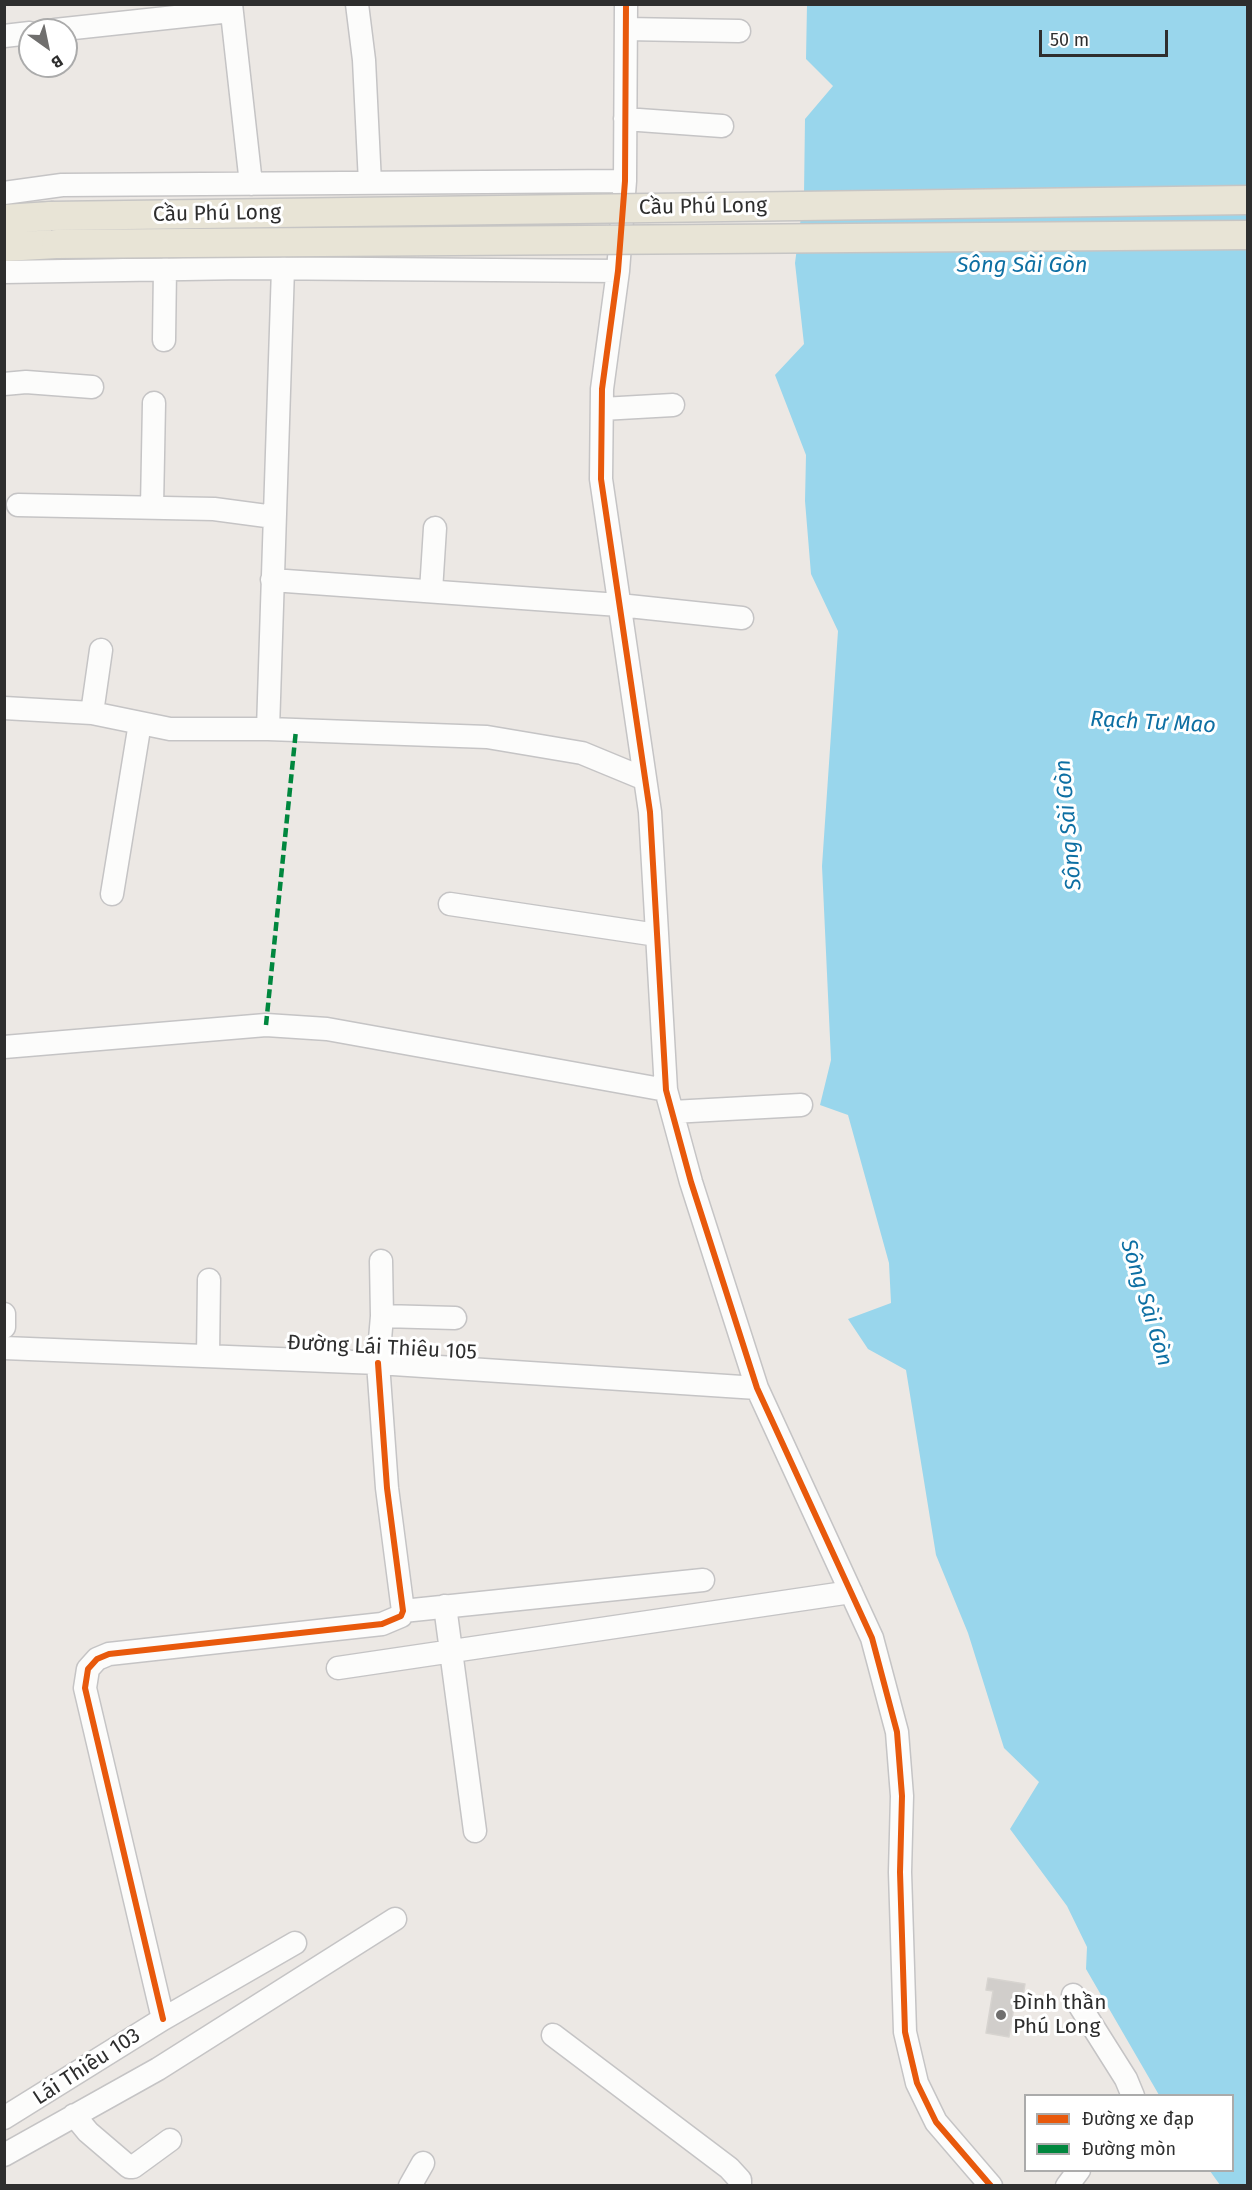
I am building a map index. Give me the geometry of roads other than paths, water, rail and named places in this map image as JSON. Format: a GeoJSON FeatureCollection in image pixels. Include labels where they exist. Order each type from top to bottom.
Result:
{"type":"FeatureCollection","features":[{"type":"Feature","properties":{"kind":"main road","name":"Cầu Phú Long"},"geometry":{"type":"LineString","coordinates":[[4,219],[51,216],[1248,200]]}},
{"type":"Feature","properties":{"kind":"main road","name":"Cầu Phú Long"},"geometry":{"type":"LineString","coordinates":[[4,247],[56,244],[1248,235]]}},
{"type":"Feature","properties":{"kind":"street"},"geometry":{"type":"LineString","coordinates":[[357,4],[364,60],[370,183]]}},
{"type":"Feature","properties":{"kind":"street"},"geometry":{"type":"LineString","coordinates":[[626,4],[625,182],[618,271],[602,409],[602,479],[650,812],[669,1101],[690,1182],[757,1388],[872,1638],[897,1732],[902,1796],[900,1872],[904,2032],[917,2083],[936,2122],[991,2186]]}},
{"type":"Feature","properties":{"kind":"street"},"geometry":{"type":"LineString","coordinates":[[78,27],[232,6],[251,184]]}},
{"type":"Feature","properties":{"kind":"street"},"geometry":{"type":"LineString","coordinates":[[626,29],[739,31]]}},
{"type":"Feature","properties":{"kind":"street"},"geometry":{"type":"LineString","coordinates":[[625,119],[722,126]]}},
{"type":"Feature","properties":{"kind":"street"},"geometry":{"type":"LineString","coordinates":[[4,193],[62,185],[625,182]]}},
{"type":"Feature","properties":{"kind":"street"},"geometry":{"type":"LineString","coordinates":[[4,272],[283,268],[618,271]]}},
{"type":"Feature","properties":{"kind":"street"},"geometry":{"type":"LineString","coordinates":[[268,729],[283,268]]}},
{"type":"Feature","properties":{"kind":"street"},"geometry":{"type":"LineString","coordinates":[[164,339],[165,269]]}},
{"type":"Feature","properties":{"kind":"street"},"geometry":{"type":"LineString","coordinates":[[4,384],[26,382],[92,387]]}},
{"type":"Feature","properties":{"kind":"street"},"geometry":{"type":"LineString","coordinates":[[152,507],[154,403]]}},
{"type":"Feature","properties":{"kind":"street"},"geometry":{"type":"LineString","coordinates":[[602,409],[673,405]]}},
{"type":"Feature","properties":{"kind":"street"},"geometry":{"type":"LineString","coordinates":[[18,505],[214,509],[274,518]]}},
{"type":"Feature","properties":{"kind":"street"},"geometry":{"type":"LineString","coordinates":[[431,591],[435,528]]}},
{"type":"Feature","properties":{"kind":"street"},"geometry":{"type":"LineString","coordinates":[[272,580],[619,605],[742,618]]}},
{"type":"Feature","properties":{"kind":"street"},"geometry":{"type":"LineString","coordinates":[[92,712],[101,650]]}},
{"type":"Feature","properties":{"kind":"street"},"geometry":{"type":"LineString","coordinates":[[4,708],[92,712],[170,729],[268,729],[487,737],[582,753],[645,779]]}},
{"type":"Feature","properties":{"kind":"street"},"geometry":{"type":"LineString","coordinates":[[112,894],[140,723]]}},
{"type":"Feature","properties":{"kind":"street"},"geometry":{"type":"LineString","coordinates":[[450,904],[657,935]]}},
{"type":"Feature","properties":{"kind":"street"},"geometry":{"type":"LineString","coordinates":[[4,1047],[266,1025],[327,1029],[669,1101],[801,1105]]}},
{"type":"Feature","properties":{"kind":"street"},"geometry":{"type":"LineString","coordinates":[[163,2019],[85,1688],[88,1669],[97,1659],[109,1654],[382,1624],[396,1619],[403,1611],[387,1488],[378,1363],[382,1316],[381,1261]]}},
{"type":"Feature","properties":{"kind":"street"},"geometry":{"type":"LineString","coordinates":[[208,1348],[209,1280]]}},
{"type":"Feature","properties":{"kind":"street"},"geometry":{"type":"LineString","coordinates":[[4,1314],[4,1327]]}},
{"type":"Feature","properties":{"kind":"street"},"geometry":{"type":"LineString","coordinates":[[382,1316],[455,1318]]}},
{"type":"Feature","properties":{"kind":"street","name":"Đường Lái Thiêu 105"},"geometry":{"type":"LineString","coordinates":[[4,1348],[208,1348],[378,1363],[757,1388]]}},
{"type":"Feature","properties":{"kind":"street"},"geometry":{"type":"LineString","coordinates":[[338,1668],[448,1630],[703,1580]]}},
{"type":"Feature","properties":{"kind":"street"},"geometry":{"type":"LineString","coordinates":[[403,1611],[448,1630],[851,1592]]}},
{"type":"Feature","properties":{"kind":"street"},"geometry":{"type":"LineString","coordinates":[[448,1630],[475,1832]]}},
{"type":"Feature","properties":{"kind":"street"},"geometry":{"type":"LineString","coordinates":[[4,2155],[168,2064],[395,1919]]}},
{"type":"Feature","properties":{"kind":"street","name":"Lái Thiêu 103"},"geometry":{"type":"LineString","coordinates":[[4,2118],[163,2019],[295,1943]]}},
{"type":"Feature","properties":{"kind":"street"},"geometry":{"type":"LineString","coordinates":[[1073,1995],[1133,2094]]}},
{"type":"Feature","properties":{"kind":"street"},"geometry":{"type":"LineString","coordinates":[[553,2035],[729,2168],[740,2180],[740,2186]]}},
{"type":"Feature","properties":{"kind":"street"},"geometry":{"type":"LineString","coordinates":[[74,2115],[88,2132],[129,2167],[137,2165],[170,2140]]}},
{"type":"Feature","properties":{"kind":"street"},"geometry":{"type":"LineString","coordinates":[[410,2186],[423,2163]]}},
{"type":"Feature","properties":{"kind":"street"},"geometry":{"type":"LineString","coordinates":[[1067,2186],[1078,2172]]}},
{"type":"Feature","properties":{"kind":"water","name":"Sông Sài Gòn"},"geometry":{"type":"Polygon","coordinates":[[[807,5],[1247,5],[1247,2185],[1220,2185],[1211,2172],[1234,2172],[1234,2094],[1158,2094],[1086,1969],[1087,1947],[1067,1906],[1010,1829],[1039,1782],[1004,1748],[968,1633],[936,1555],[906,1370],[868,1349],[848,1319],[891,1303],[889,1263],[848,1115],[820,1105],[831,1060],[822,866],[838,631],[811,574],[805,501],[806,455],[775,375],[804,344],[795,263],[804,194],[805,119],[833,86],[806,59],[807,5]]]}},
{"type":"Feature","properties":{"kind":"place","name":"Đình thần Phú Long"},"geometry":{"type":"Point","coordinates":[1001,2015]}},
{"type":"Feature","properties":{"kind":"water label","name":"Rạch Tư Mao"},"geometry":{"type":"Point","coordinates":[1153,723]}}]}
